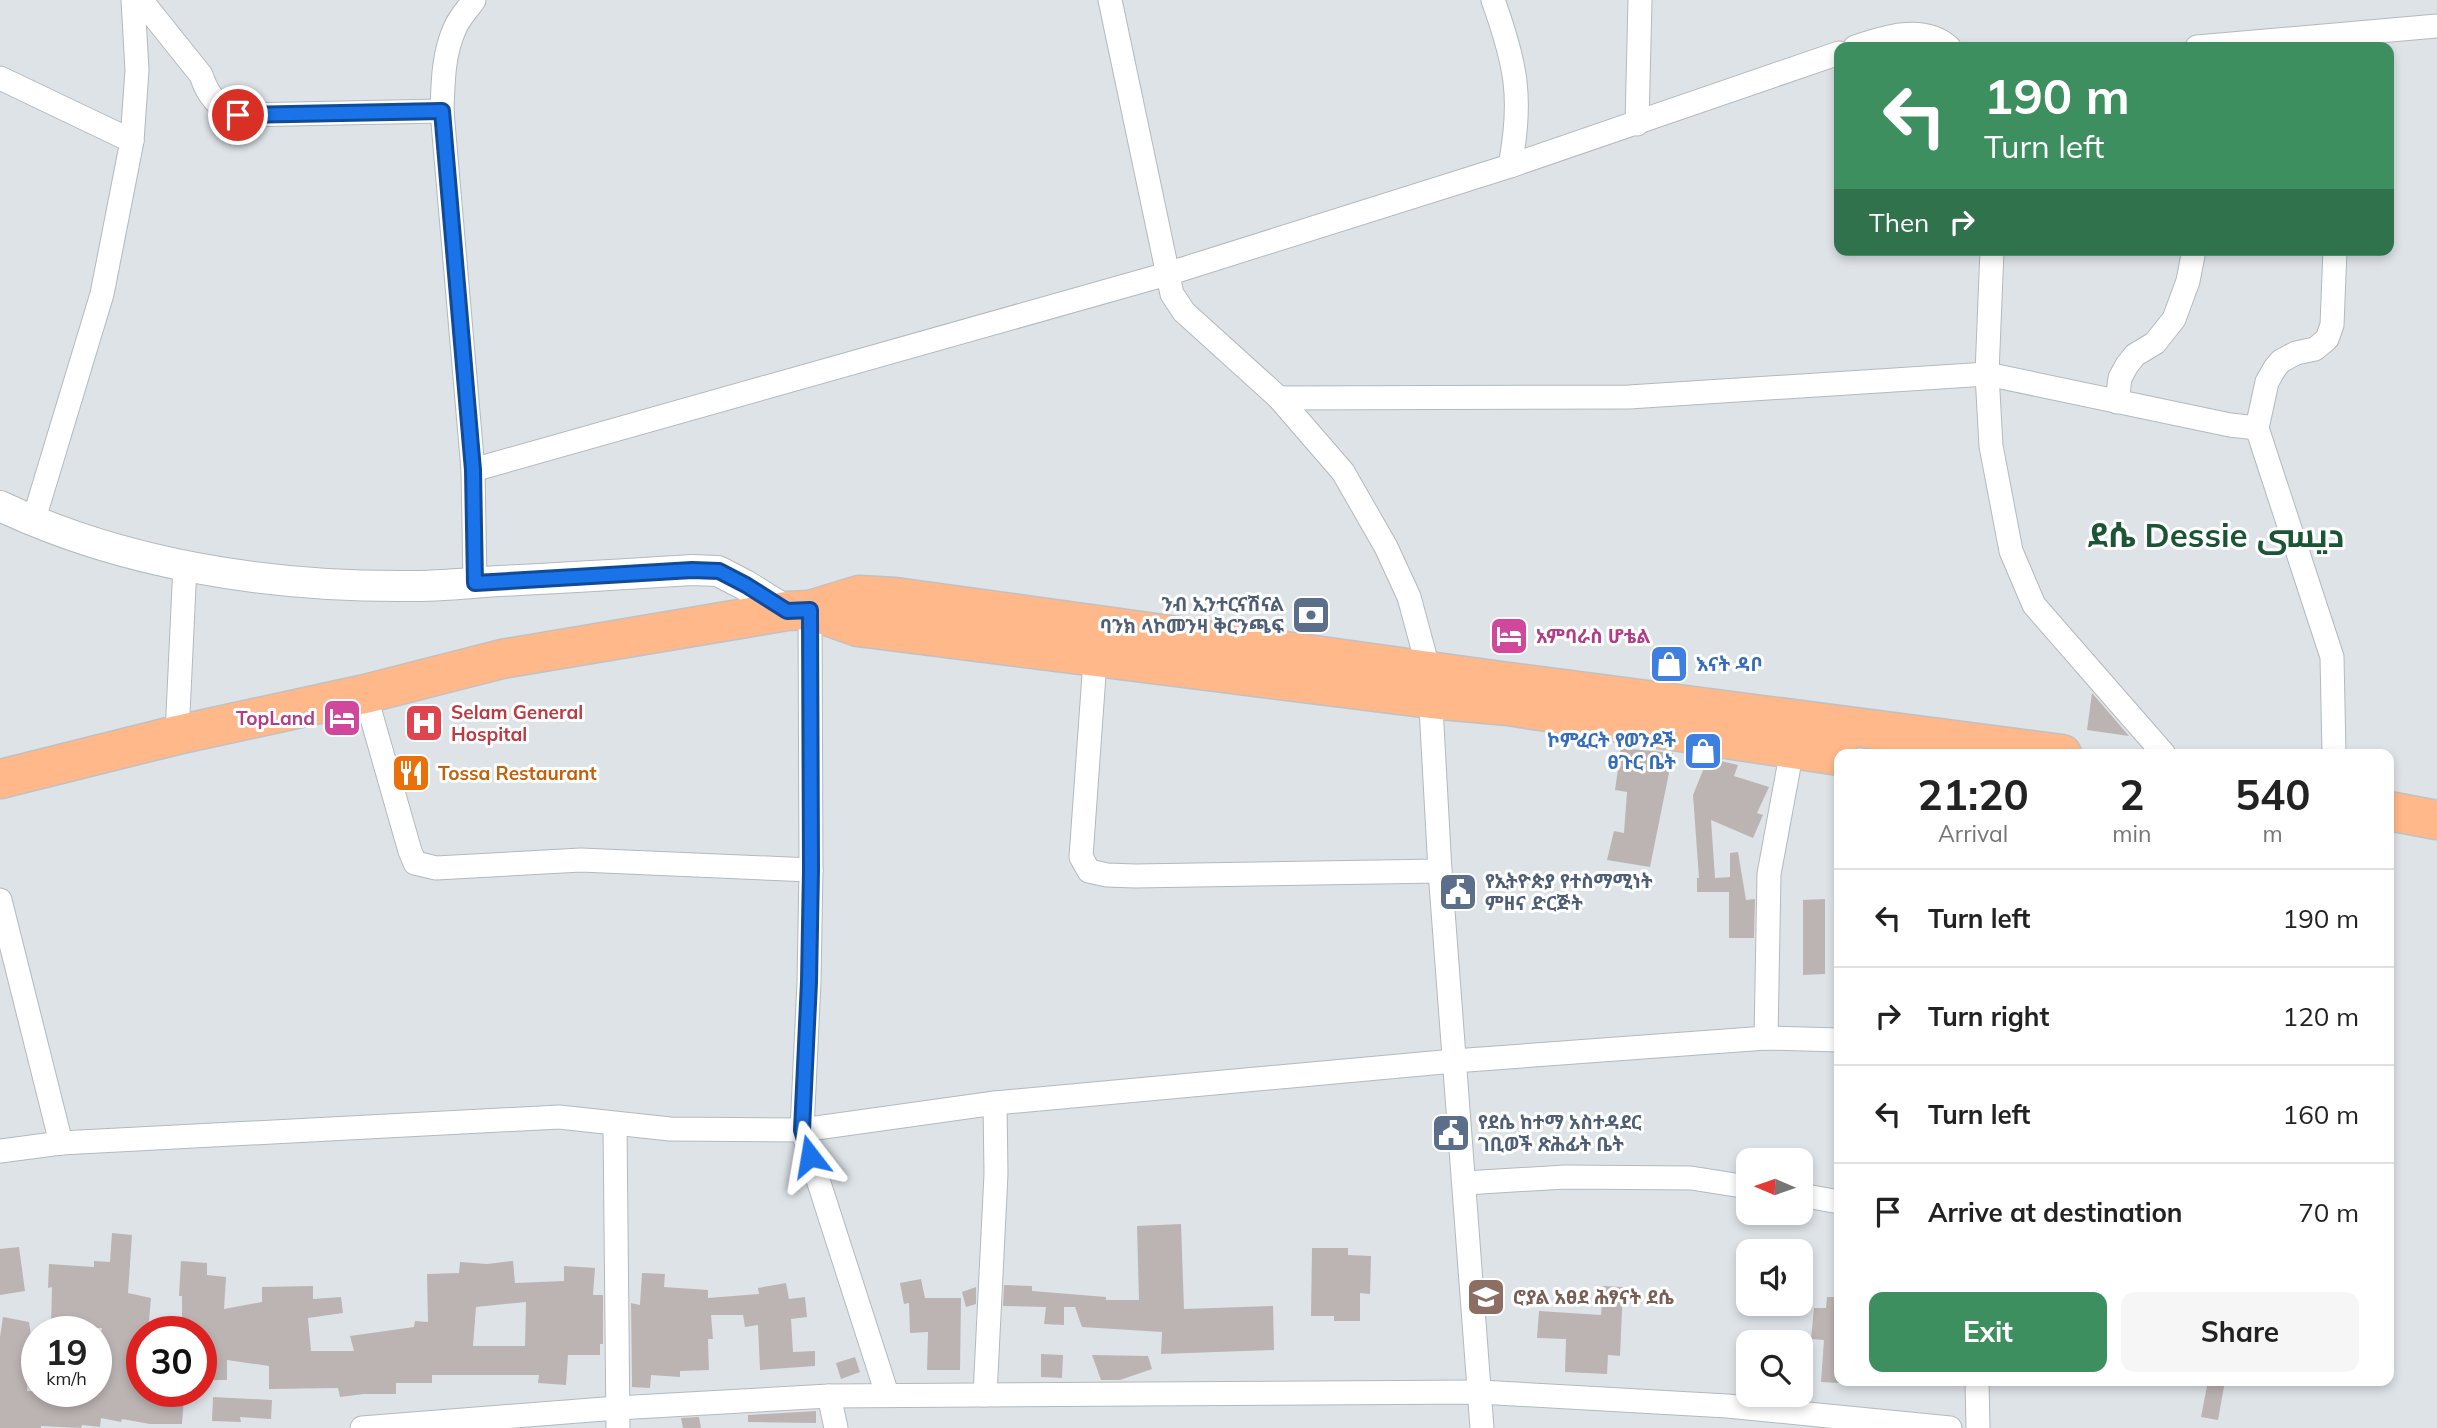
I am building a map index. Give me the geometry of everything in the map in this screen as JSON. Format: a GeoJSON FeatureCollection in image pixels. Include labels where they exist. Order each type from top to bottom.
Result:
{"type":"FeatureCollection","features":[{"type":"Feature","properties":{"kind":"highway"},"geometry":{"type":"LineString","coordinates":[[0,779],[177,735],[365,694],[502,659],[798,611],[859,595],[895,597],[1096,640],[1795,734],[1981,749]]}},
{"type":"Feature","properties":{"kind":"highway"},"geometry":{"type":"LineString","coordinates":[[1795,734],[1834,753]]}},
{"type":"Feature","properties":{"kind":"highway"},"geometry":{"type":"LineString","coordinates":[[2394,812],[2433,819]]}},
{"type":"Feature","properties":{"kind":"street"},"geometry":{"type":"LineString","coordinates":[[33,522],[102,294],[132,141],[137,70],[133,0]]}},
{"type":"Feature","properties":{"kind":"street"},"geometry":{"type":"LineString","coordinates":[[141,0],[201,75],[206,89],[223,110],[238,115],[442,111]]}},
{"type":"Feature","properties":{"kind":"street"},"geometry":{"type":"LineString","coordinates":[[474,0],[456,25],[448,47],[442,111],[473,470],[475,583]]}},
{"type":"Feature","properties":{"kind":"street"},"geometry":{"type":"LineString","coordinates":[[1111,0],[1172,294],[1184,312],[1279,398],[1343,472],[1386,547],[1409,597],[1430,685],[1440,871],[1482,1428]]}},
{"type":"Feature","properties":{"kind":"street"},"geometry":{"type":"LineString","coordinates":[[1493,0],[1511,50],[1517,88],[1517,132],[1510,166]]}},
{"type":"Feature","properties":{"kind":"street"},"geometry":{"type":"LineString","coordinates":[[1636,124],[1640,0]]}},
{"type":"Feature","properties":{"kind":"street"},"geometry":{"type":"LineString","coordinates":[[2328,42],[2437,26]]}},
{"type":"Feature","properties":{"kind":"street"},"geometry":{"type":"LineString","coordinates":[[1869,42],[1910,34],[1926,35],[1943,42]]}},
{"type":"Feature","properties":{"kind":"street"},"geometry":{"type":"LineString","coordinates":[[473,470],[1167,274],[1510,166],[1834,55]]}},
{"type":"Feature","properties":{"kind":"street"},"geometry":{"type":"LineString","coordinates":[[0,78],[132,141]]}},
{"type":"Feature","properties":{"kind":"street"},"geometry":{"type":"LineString","coordinates":[[1992,256],[1987,374],[1990,446],[2011,551],[2034,606],[2160,749]]}},
{"type":"Feature","properties":{"kind":"street"},"geometry":{"type":"LineString","coordinates":[[2117,401],[2120,378],[2127,365],[2134,355],[2155,343],[2174,319],[2188,281],[2193,256]]}},
{"type":"Feature","properties":{"kind":"street"},"geometry":{"type":"LineString","coordinates":[[2334,749],[2332,657],[2257,428],[2267,382],[2275,368],[2281,361],[2296,353],[2315,349],[2327,339],[2332,325],[2335,256]]}},
{"type":"Feature","properties":{"kind":"street"},"geometry":{"type":"LineString","coordinates":[[1279,398],[1629,397],[1987,374],[2230,425],[2257,428]]}},
{"type":"Feature","properties":{"kind":"street"},"geometry":{"type":"LineString","coordinates":[[0,506],[33,522],[97,544],[186,565],[285,582],[400,586],[692,570],[719,571],[798,611],[811,870],[802,1130],[887,1394]]}},
{"type":"Feature","properties":{"kind":"street"},"geometry":{"type":"LineString","coordinates":[[177,735],[186,565]]}},
{"type":"Feature","properties":{"kind":"street"},"geometry":{"type":"LineString","coordinates":[[1096,640],[1081,857],[1089,871],[1135,876],[1440,871]]}},
{"type":"Feature","properties":{"kind":"street"},"geometry":{"type":"LineString","coordinates":[[365,694],[415,863],[436,868],[581,860],[811,870]]}},
{"type":"Feature","properties":{"kind":"street"},"geometry":{"type":"LineString","coordinates":[[1766,1038],[1769,874],[1795,734]]}},
{"type":"Feature","properties":{"kind":"street"},"geometry":{"type":"LineString","coordinates":[[0,900],[61,1143]]}},
{"type":"Feature","properties":{"kind":"street"},"geometry":{"type":"LineString","coordinates":[[0,1151],[61,1143],[559,1117],[615,1124],[717,1130],[802,1130],[995,1103],[1454,1062],[1766,1038],[1834,1040]]}},
{"type":"Feature","properties":{"kind":"street"},"geometry":{"type":"LineString","coordinates":[[985,1395],[996,1174],[995,1103]]}},
{"type":"Feature","properties":{"kind":"street"},"geometry":{"type":"LineString","coordinates":[[615,1124],[618,1418]]}},
{"type":"Feature","properties":{"kind":"street"},"geometry":{"type":"LineString","coordinates":[[1465,1182],[1565,1177],[1691,1178],[1736,1185]]}},
{"type":"Feature","properties":{"kind":"street"},"geometry":{"type":"LineString","coordinates":[[1813,1197],[1834,1201]]}},
{"type":"Feature","properties":{"kind":"street"},"geometry":{"type":"LineString","coordinates":[[1977,1386],[1978,1428]]}},
{"type":"Feature","properties":{"kind":"street"},"geometry":{"type":"LineString","coordinates":[[362,1428],[618,1418],[829,1396],[887,1394],[1480,1391],[1727,1406],[1950,1428]]}},
{"type":"Feature","properties":{"kind":"street"},"geometry":{"type":"LineString","coordinates":[[829,1396],[836,1428]]}},
{"type":"Feature","properties":{"kind":"building"},"geometry":{"type":"Polygon","coordinates":[[[2092,693],[2129,736],[2087,730],[2092,693]]]}},
{"type":"Feature","properties":{"kind":"building"},"geometry":{"type":"Polygon","coordinates":[[[1621,748],[1673,753],[1650,867],[1607,860],[1614,831],[1624,833],[1627,792],[1615,790],[1621,748]]]}},
{"type":"Feature","properties":{"kind":"building"},"geometry":{"type":"Polygon","coordinates":[[[1708,758],[1738,765],[1734,776],[1769,787],[1757,813],[1763,815],[1753,838],[1711,820],[1715,878],[1730,877],[1730,853],[1738,852],[1746,900],[1755,899],[1754,938],[1729,938],[1729,892],[1697,892],[1699,878],[1693,795],[1708,758]]]}},
{"type":"Feature","properties":{"kind":"building"},"geometry":{"type":"Polygon","coordinates":[[[1825,899],[1825,974],[1803,975],[1803,900],[1825,899]]]}},
{"type":"Feature","properties":{"kind":"building"},"geometry":{"type":"Polygon","coordinates":[[[1181,1224],[1184,1309],[1273,1306],[1274,1350],[1161,1354],[1162,1332],[1082,1327],[1075,1307],[1064,1307],[1064,1325],[1044,1324],[1046,1307],[1003,1306],[1004,1285],[1032,1286],[1032,1291],[1106,1297],[1106,1300],[1139,1300],[1137,1226],[1181,1224]]]}},
{"type":"Feature","properties":{"kind":"building"},"geometry":{"type":"Polygon","coordinates":[[[112,1233],[132,1235],[128,1293],[151,1298],[149,1316],[126,1316],[126,1407],[183,1407],[182,1424],[150,1424],[122,1419],[121,1422],[101,1418],[100,1427],[82,1425],[81,1428],[0,1428],[0,1337],[3,1317],[21,1320],[21,1407],[112,1407],[112,1316],[51,1316],[52,1287],[48,1288],[49,1264],[94,1267],[94,1261],[110,1262],[112,1233]]]}},
{"type":"Feature","properties":{"kind":"building"},"geometry":{"type":"Polygon","coordinates":[[[19,1247],[25,1291],[0,1295],[0,1249],[19,1247]]]}},
{"type":"Feature","properties":{"kind":"building"},"geometry":{"type":"Polygon","coordinates":[[[1312,1248],[1348,1248],[1348,1255],[1371,1256],[1370,1294],[1360,1293],[1360,1321],[1334,1321],[1334,1316],[1311,1316],[1312,1248]]]}},
{"type":"Feature","properties":{"kind":"building"},"geometry":{"type":"Polygon","coordinates":[[[181,1261],[207,1263],[207,1275],[226,1277],[224,1309],[262,1302],[262,1287],[313,1286],[313,1299],[341,1297],[343,1313],[308,1318],[311,1351],[354,1351],[350,1336],[414,1327],[415,1321],[428,1322],[427,1274],[459,1273],[460,1262],[487,1264],[513,1261],[515,1283],[564,1281],[564,1266],[595,1268],[593,1295],[603,1295],[603,1344],[600,1344],[600,1355],[568,1355],[566,1385],[538,1383],[539,1375],[432,1375],[432,1383],[396,1383],[396,1394],[340,1397],[338,1388],[269,1389],[269,1366],[227,1360],[227,1380],[217,1380],[217,1316],[182,1316],[182,1296],[179,1296],[181,1261]],[[526,1302],[476,1307],[473,1346],[525,1346],[526,1302]]]}},
{"type":"Feature","properties":{"kind":"building"},"geometry":{"type":"Polygon","coordinates":[[[642,1273],[665,1274],[664,1287],[708,1290],[708,1298],[759,1294],[758,1288],[786,1283],[789,1299],[805,1297],[807,1317],[791,1319],[793,1352],[815,1351],[815,1366],[760,1370],[758,1325],[745,1327],[743,1315],[711,1315],[713,1339],[708,1339],[709,1370],[680,1371],[680,1377],[651,1375],[650,1388],[632,1387],[631,1303],[640,1305],[642,1273]]]}},
{"type":"Feature","properties":{"kind":"building"},"geometry":{"type":"Polygon","coordinates":[[[921,1279],[925,1298],[961,1298],[960,1370],[927,1370],[928,1332],[910,1333],[909,1303],[904,1304],[900,1283],[921,1279]]]}},
{"type":"Feature","properties":{"kind":"building"},"geometry":{"type":"Polygon","coordinates":[[[1603,1286],[1623,1287],[1620,1356],[1608,1355],[1607,1374],[1565,1372],[1566,1339],[1537,1338],[1539,1311],[1601,1315],[1603,1286]]]}},
{"type":"Feature","properties":{"kind":"building"},"geometry":{"type":"Polygon","coordinates":[[[976,1287],[976,1304],[966,1307],[962,1292],[976,1287]]]}},
{"type":"Feature","properties":{"kind":"building"},"geometry":{"type":"Polygon","coordinates":[[[1827,1297],[1834,1297],[1834,1383],[1821,1382],[1824,1340],[1813,1339],[1814,1308],[1826,1308],[1827,1297]]]}},
{"type":"Feature","properties":{"kind":"building"},"geometry":{"type":"Polygon","coordinates":[[[1041,1354],[1063,1355],[1062,1378],[1041,1377],[1041,1354]]]}},
{"type":"Feature","properties":{"kind":"building"},"geometry":{"type":"Polygon","coordinates":[[[1092,1355],[1148,1356],[1152,1369],[1120,1380],[1101,1380],[1092,1355]]]}},
{"type":"Feature","properties":{"kind":"building"},"geometry":{"type":"Polygon","coordinates":[[[855,1357],[860,1372],[841,1379],[836,1363],[855,1357]]]}},
{"type":"Feature","properties":{"kind":"building"},"geometry":{"type":"Polygon","coordinates":[[[2207,1386],[2224,1386],[2218,1420],[2201,1417],[2207,1386]]]}},
{"type":"Feature","properties":{"kind":"building"},"geometry":{"type":"Polygon","coordinates":[[[217,1397],[272,1400],[271,1419],[240,1417],[241,1422],[212,1421],[213,1407],[217,1407],[217,1397]]]}},
{"type":"Feature","properties":{"kind":"building"},"geometry":{"type":"Polygon","coordinates":[[[816,1411],[816,1423],[748,1422],[748,1415],[816,1411]]]}},
{"type":"Feature","properties":{"kind":"building"},"geometry":{"type":"Polygon","coordinates":[[[699,1417],[701,1428],[683,1428],[681,1418],[699,1417]]]}},
{"type":"Feature","properties":{"kind":"place","name":"ንብ ኢንተርናሽናል ባንክ ላኮመንዛ ቅርንጫፍ"},"geometry":{"type":"Point","coordinates":[1311,615]}},
{"type":"Feature","properties":{"kind":"place","name":"አምባራስ ሆቴል"},"geometry":{"type":"Point","coordinates":[1509,636]}},
{"type":"Feature","properties":{"kind":"place","name":"እናት ዳቦ"},"geometry":{"type":"Point","coordinates":[1669,664]}},
{"type":"Feature","properties":{"kind":"place","name":"TopLand"},"geometry":{"type":"Point","coordinates":[342,718]}},
{"type":"Feature","properties":{"kind":"place","name":"Selam General Hospital"},"geometry":{"type":"Point","coordinates":[424,723]}},
{"type":"Feature","properties":{"kind":"place","name":"ኮምፈርት የወንዶች ፀጉር ቤት"},"geometry":{"type":"Point","coordinates":[1703,751]}},
{"type":"Feature","properties":{"kind":"place","name":"Tossa Restaurant"},"geometry":{"type":"Point","coordinates":[411,773]}},
{"type":"Feature","properties":{"kind":"place","name":"የኢትዮጵያ የተስማሚነት ምዘና ድርጅት"},"geometry":{"type":"Point","coordinates":[1458,892]}},
{"type":"Feature","properties":{"kind":"place","name":"የደሴ ከተማ አስተዳደር ገቢወች ጽሕፊት ቤት"},"geometry":{"type":"Point","coordinates":[1451,1133]}},
{"type":"Feature","properties":{"kind":"place","name":"ሮያል አፀደ ሕፃናት ደሴ"},"geometry":{"type":"Point","coordinates":[1486,1297]}},
{"type":"Feature","properties":{"kind":"district","name":"ደሴ Dessie ديسى"},"geometry":{"type":"Point","coordinates":[2216,534]}},
{"type":"Feature","properties":{"kind":"route"},"geometry":{"type":"LineString","coordinates":[[238,115],[442,111],[473,470],[475,583],[692,570],[719,571],[787,611],[810,610],[811,870],[802,1130],[810,1156]]}}]}
